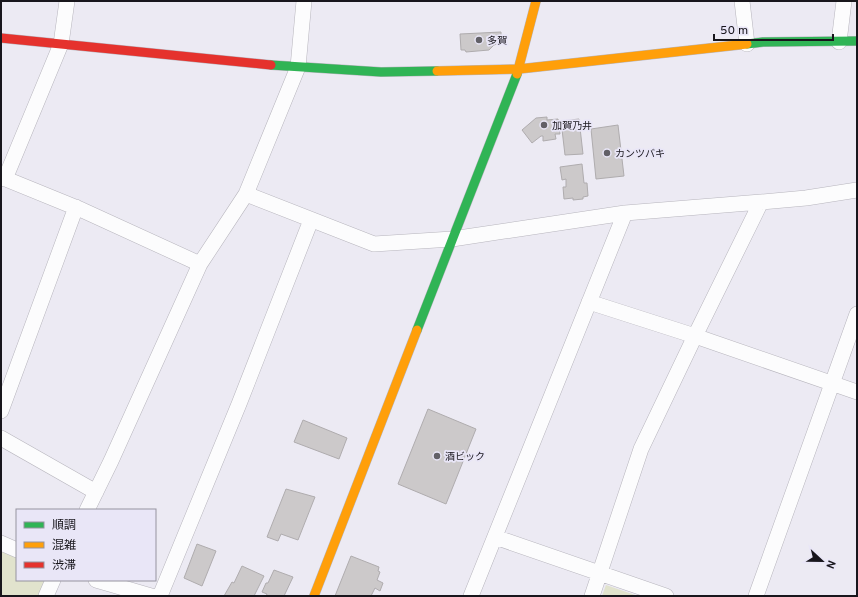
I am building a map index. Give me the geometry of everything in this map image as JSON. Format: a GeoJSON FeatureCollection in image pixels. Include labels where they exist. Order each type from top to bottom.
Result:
{"type":"FeatureCollection","features":[{"type":"Feature","properties":{"kind":"street"},"geometry":{"type":"LineString","coordinates":[[67,1],[61,44],[3,178],[76,207],[200,264]]}},
{"type":"Feature","properties":{"kind":"street"},"geometry":{"type":"LineString","coordinates":[[88,509],[111,461],[200,264],[246,194],[298,67],[304,1]]}},
{"type":"Feature","properties":{"kind":"street"},"geometry":{"type":"LineString","coordinates":[[314,596],[519,69],[536,1]]}},
{"type":"Feature","properties":{"kind":"street"},"geometry":{"type":"LineString","coordinates":[[742,1],[747,44]]}},
{"type":"Feature","properties":{"kind":"street"},"geometry":{"type":"LineString","coordinates":[[840,42],[844,1]]}},
{"type":"Feature","properties":{"kind":"street"},"geometry":{"type":"LineString","coordinates":[[1,38],[251,64],[381,72],[519,69],[763,42],[857,42]]}},
{"type":"Feature","properties":{"kind":"street"},"geometry":{"type":"LineString","coordinates":[[246,194],[374,244],[452,239],[625,213],[806,198],[857,190]]}},
{"type":"Feature","properties":{"kind":"street"},"geometry":{"type":"LineString","coordinates":[[592,596],[641,449],[761,202]]}},
{"type":"Feature","properties":{"kind":"street"},"geometry":{"type":"LineString","coordinates":[[1,411],[4,392],[76,207]]}},
{"type":"Feature","properties":{"kind":"street"},"geometry":{"type":"LineString","coordinates":[[471,596],[625,213]]}},
{"type":"Feature","properties":{"kind":"street"},"geometry":{"type":"LineString","coordinates":[[160,596],[239,404],[311,220]]}},
{"type":"Feature","properties":{"kind":"street"},"geometry":{"type":"LineString","coordinates":[[589,302],[695,336],[857,392]]}},
{"type":"Feature","properties":{"kind":"street"},"geometry":{"type":"LineString","coordinates":[[756,596],[857,314]]}},
{"type":"Feature","properties":{"kind":"street"},"geometry":{"type":"LineString","coordinates":[[1,438],[96,492]]}},
{"type":"Feature","properties":{"kind":"street"},"geometry":{"type":"LineString","coordinates":[[495,537],[666,596]]}},
{"type":"Feature","properties":{"kind":"street"},"geometry":{"type":"LineString","coordinates":[[1,543],[16,550]]}},
{"type":"Feature","properties":{"kind":"street"},"geometry":{"type":"LineString","coordinates":[[46,596],[53,581]]}},
{"type":"Feature","properties":{"kind":"street"},"geometry":{"type":"LineString","coordinates":[[99,581],[151,596]]}},
{"type":"Feature","properties":{"kind":"green space"},"geometry":{"type":"Polygon","coordinates":[[[1,549],[16,556],[16,581],[47,581],[40,596],[1,596],[1,549]]]}},
{"type":"Feature","properties":{"kind":"green space"},"geometry":{"type":"Polygon","coordinates":[[[606,585],[638,596],[602,596],[606,585]]]}},
{"type":"Feature","properties":{"kind":"building","name":"多賀"},"geometry":{"type":"Polygon","coordinates":[[[501,32],[501,35],[497,35],[497,44],[489,50],[466,52],[465,50],[461,50],[460,34],[501,32]]]}},
{"type":"Feature","properties":{"kind":"building","name":"加賀乃井"},"geometry":{"type":"Polygon","coordinates":[[[547,117],[547,120],[558,119],[560,134],[555,134],[556,139],[543,141],[543,136],[541,136],[532,143],[522,130],[536,118],[547,117]]]}},
{"type":"Feature","properties":{"kind":"building"},"geometry":{"type":"Polygon","coordinates":[[[579,119],[583,154],[565,155],[561,121],[579,119]]]}},
{"type":"Feature","properties":{"kind":"building","name":"カンツバキ"},"geometry":{"type":"Polygon","coordinates":[[[618,125],[624,176],[596,179],[591,129],[618,125]]]}},
{"type":"Feature","properties":{"kind":"building"},"geometry":{"type":"Polygon","coordinates":[[[582,164],[584,183],[587,183],[588,196],[583,197],[583,199],[564,199],[563,187],[566,187],[566,179],[562,180],[560,167],[582,164]]]}},
{"type":"Feature","properties":{"kind":"building","name":"酒ビック"},"geometry":{"type":"Polygon","coordinates":[[[428,409],[476,429],[446,504],[398,484],[428,409]]]}},
{"type":"Feature","properties":{"kind":"building"},"geometry":{"type":"Polygon","coordinates":[[[303,420],[347,438],[339,459],[294,442],[303,420]]]}},
{"type":"Feature","properties":{"kind":"building"},"geometry":{"type":"Polygon","coordinates":[[[286,489],[315,497],[298,540],[281,534],[278,541],[267,537],[286,489]]]}},
{"type":"Feature","properties":{"kind":"building"},"geometry":{"type":"Polygon","coordinates":[[[197,544],[216,551],[202,586],[184,578],[197,544]]]}},
{"type":"Feature","properties":{"kind":"building"},"geometry":{"type":"Polygon","coordinates":[[[351,556],[379,567],[378,571],[380,572],[377,580],[383,583],[380,591],[375,588],[371,596],[335,596],[351,556]]]}},
{"type":"Feature","properties":{"kind":"building"},"geometry":{"type":"Polygon","coordinates":[[[242,566],[264,576],[254,596],[224,596],[232,582],[234,583],[242,566]]]}},
{"type":"Feature","properties":{"kind":"building"},"geometry":{"type":"Polygon","coordinates":[[[274,570],[293,577],[284,596],[266,596],[267,594],[262,592],[274,570]]]}},
{"type":"Feature","properties":{"kind":"traffic: fast"},"geometry":{"type":"LineString","coordinates":[[747,44],[763,42],[857,41]]}},
{"type":"Feature","properties":{"kind":"traffic: fast"},"geometry":{"type":"LineString","coordinates":[[271,65],[381,72],[437,71]]}},
{"type":"Feature","properties":{"kind":"traffic: fast"},"geometry":{"type":"LineString","coordinates":[[417,330],[517,74]]}},
{"type":"Feature","properties":{"kind":"traffic: slow"},"geometry":{"type":"LineString","coordinates":[[517,74],[536,1]]}},
{"type":"Feature","properties":{"kind":"traffic: slow"},"geometry":{"type":"LineString","coordinates":[[437,71],[519,69],[747,44]]}},
{"type":"Feature","properties":{"kind":"traffic: slow"},"geometry":{"type":"LineString","coordinates":[[314,596],[417,330]]}},
{"type":"Feature","properties":{"kind":"traffic: jam"},"geometry":{"type":"LineString","coordinates":[[1,38],[271,65]]}},
{"type":"Feature","properties":{"kind":"place","name":"多賀"},"geometry":{"type":"Point","coordinates":[479,40]}},
{"type":"Feature","properties":{"kind":"place","name":"加賀乃井"},"geometry":{"type":"Point","coordinates":[544,125]}},
{"type":"Feature","properties":{"kind":"place","name":"カンツバキ"},"geometry":{"type":"Point","coordinates":[607,153]}},
{"type":"Feature","properties":{"kind":"place","name":"酒ビック"},"geometry":{"type":"Point","coordinates":[437,456]}}]}
